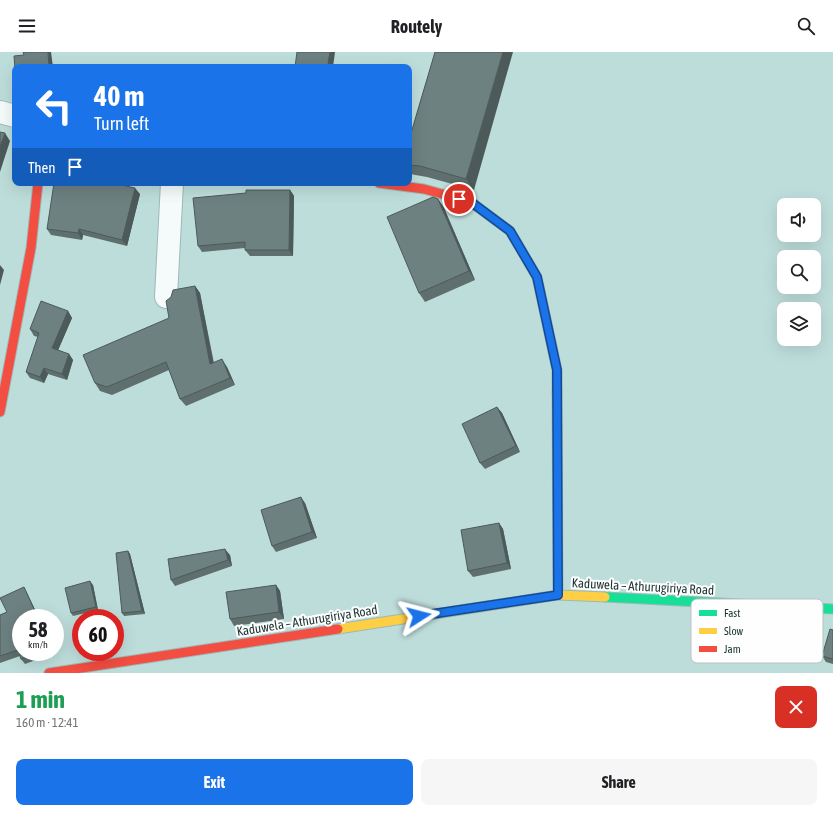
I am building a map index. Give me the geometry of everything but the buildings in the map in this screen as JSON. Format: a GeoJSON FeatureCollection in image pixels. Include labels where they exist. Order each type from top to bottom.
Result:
{"type":"FeatureCollection","features":[{"type":"Feature","properties":{"kind":"main road"},"geometry":{"type":"LineString","coordinates":[[0,412],[31,248],[38,186]]}},
{"type":"Feature","properties":{"kind":"main road"},"geometry":{"type":"LineString","coordinates":[[402,186],[424,189],[471,202],[510,231],[537,277],[557,370],[558,595]]}},
{"type":"Feature","properties":{"kind":"main road","name":"Kaduwela – Athurugiriya Road"},"geometry":{"type":"LineString","coordinates":[[49,673],[558,595],[691,602]]}},
{"type":"Feature","properties":{"kind":"main road","name":"Kaduwela – Athurugiriya Road"},"geometry":{"type":"LineString","coordinates":[[823,608],[833,609]]}},
{"type":"Feature","properties":{"kind":"street"},"geometry":{"type":"LineString","coordinates":[[0,112],[12,115]]}},
{"type":"Feature","properties":{"kind":"street"},"geometry":{"type":"LineString","coordinates":[[166,297],[172,186]]}},
{"type":"Feature","properties":{"kind":"traffic: fast"},"geometry":{"type":"LineString","coordinates":[[605,597],[691,602]]}},
{"type":"Feature","properties":{"kind":"traffic: fast"},"geometry":{"type":"LineString","coordinates":[[823,608],[833,609]]}},
{"type":"Feature","properties":{"kind":"traffic: slow"},"geometry":{"type":"LineString","coordinates":[[557,392],[558,595]]}},
{"type":"Feature","properties":{"kind":"traffic: slow"},"geometry":{"type":"LineString","coordinates":[[338,629],[558,595],[605,597]]}},
{"type":"Feature","properties":{"kind":"traffic: jam"},"geometry":{"type":"LineString","coordinates":[[0,412],[31,248],[38,186]]}},
{"type":"Feature","properties":{"kind":"traffic: jam"},"geometry":{"type":"LineString","coordinates":[[402,186],[424,189],[471,202],[510,231],[537,277],[557,370],[557,392]]}},
{"type":"Feature","properties":{"kind":"traffic: jam"},"geometry":{"type":"LineString","coordinates":[[49,673],[338,629]]}},
{"type":"Feature","properties":{"kind":"route"},"geometry":{"type":"LineString","coordinates":[[419,616],[558,595],[557,370],[537,277],[510,231],[471,202],[459,199]]}}]}
